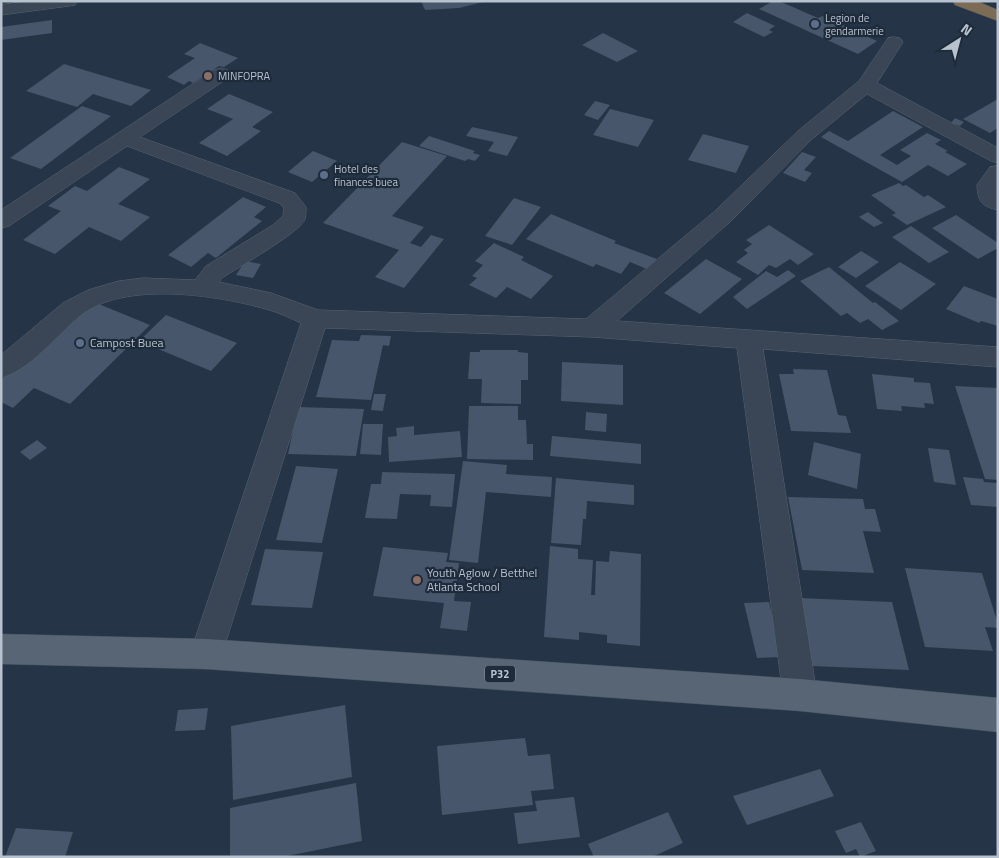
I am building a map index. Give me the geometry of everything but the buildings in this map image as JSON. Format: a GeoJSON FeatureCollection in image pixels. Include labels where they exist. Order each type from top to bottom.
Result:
{"type":"FeatureCollection","features":[{"type":"Feature","properties":{"kind":"highway"},"geometry":{"type":"LineString","coordinates":[[961,1],[998,16]]}},
{"type":"Feature","properties":{"kind":"highway"},"geometry":{"type":"LineString","coordinates":[[989,1],[998,5]]}},
{"type":"Feature","properties":{"kind":"main road","name":"P32"},"geometry":{"type":"LineString","coordinates":[[1,649],[206,654],[800,695],[998,714]]}},
{"type":"Feature","properties":{"kind":"street"},"geometry":{"type":"LineString","coordinates":[[1,10],[69,1]]}},
{"type":"Feature","properties":{"kind":"street"},"geometry":{"type":"LineString","coordinates":[[592,328],[723,216],[805,135],[866,85],[894,42]]}},
{"type":"Feature","properties":{"kind":"street"},"geometry":{"type":"LineString","coordinates":[[1,222],[123,138],[221,74]]}},
{"type":"Feature","properties":{"kind":"street"},"geometry":{"type":"LineString","coordinates":[[866,85],[998,157]]}},
{"type":"Feature","properties":{"kind":"street"},"geometry":{"type":"LineString","coordinates":[[123,138],[287,198],[295,207],[294,219],[281,230],[214,272],[201,288]]}},
{"type":"Feature","properties":{"kind":"street"},"geometry":{"type":"LineString","coordinates":[[998,172],[988,185],[989,198],[998,203]]}},
{"type":"Feature","properties":{"kind":"street"},"geometry":{"type":"LineString","coordinates":[[1,368],[19,356],[78,304],[103,292],[128,288],[169,286],[201,288],[265,300],[315,319],[592,328],[998,357]]}},
{"type":"Feature","properties":{"kind":"street"},"geometry":{"type":"LineString","coordinates":[[206,654],[315,319]]}},
{"type":"Feature","properties":{"kind":"street"},"geometry":{"type":"LineString","coordinates":[[749,339],[800,695]]}},
{"type":"Feature","properties":{"kind":"place","name":"Legion de gendarmerie"},"geometry":{"type":"Point","coordinates":[815,24]}},
{"type":"Feature","properties":{"kind":"place","name":"MINFOPRA"},"geometry":{"type":"Point","coordinates":[208,76]}},
{"type":"Feature","properties":{"kind":"place","name":"Hotel des finances buea"},"geometry":{"type":"Point","coordinates":[324,175]}},
{"type":"Feature","properties":{"kind":"place","name":"Campost Buea"},"geometry":{"type":"Point","coordinates":[80,343]}},
{"type":"Feature","properties":{"kind":"place","name":"Youth Aglow / Betthel Atlanta School"},"geometry":{"type":"Point","coordinates":[417,580]}}]}
